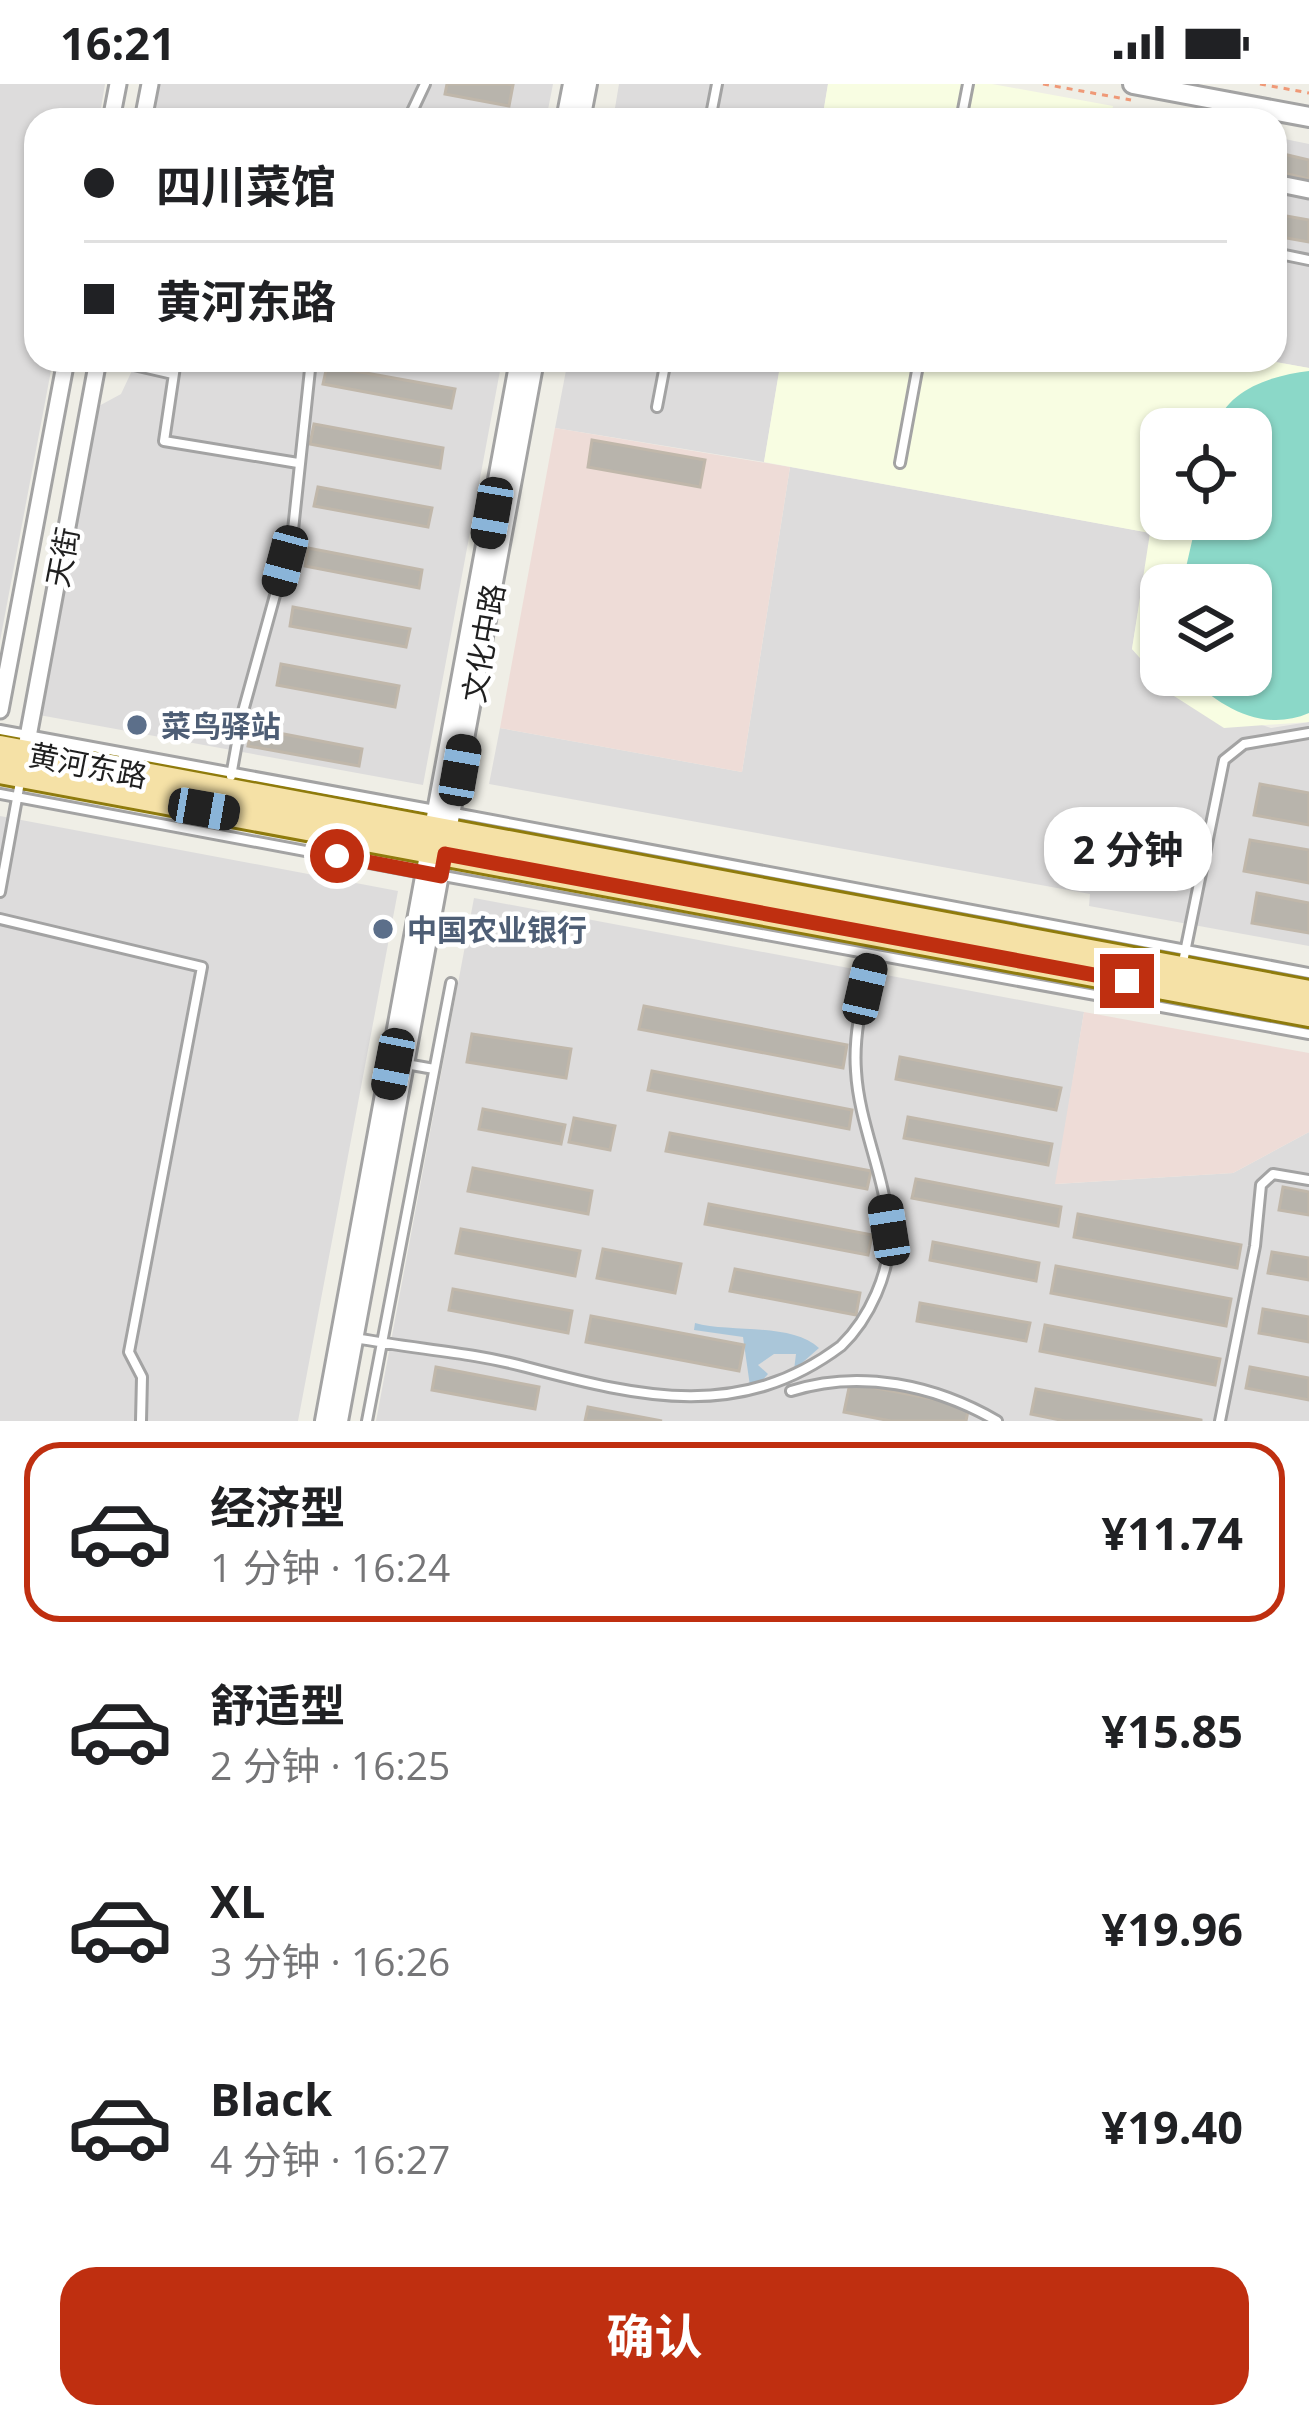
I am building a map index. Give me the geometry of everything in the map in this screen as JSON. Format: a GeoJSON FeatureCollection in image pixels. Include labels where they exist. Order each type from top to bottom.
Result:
{"type":"FeatureCollection","features":[{"type":"Feature","properties":{"kind":"main road","name":"黄河东路"},"geometry":{"type":"LineString","coordinates":[[15,764],[440,842],[1309,1014]]}},
{"type":"Feature","properties":{"kind":"main road","name":"黄河东路"},"geometry":{"type":"LineString","coordinates":[[15,764],[230,782],[440,842],[1184,959],[1309,993]]}},
{"type":"Feature","properties":{"kind":"street"},"geometry":{"type":"LineString","coordinates":[[1133,84],[1261,108]]}},
{"type":"Feature","properties":{"kind":"street","name":"天街"},"geometry":{"type":"LineString","coordinates":[[0,710],[64,372]]}},
{"type":"Feature","properties":{"kind":"street","name":"天街"},"geometry":{"type":"LineString","coordinates":[[15,764],[96,372]]}},
{"type":"Feature","properties":{"kind":"street","name":"文化中路"},"geometry":{"type":"LineString","coordinates":[[338,1421],[406,1064],[518,372]]}},
{"type":"Feature","properties":{"kind":"street","name":"文化中路"},"geometry":{"type":"LineString","coordinates":[[325,1421],[532,372]]}},
{"type":"Feature","properties":{"kind":"street"},"geometry":{"type":"LineString","coordinates":[[62,382],[93,387]]}},
{"type":"Feature","properties":{"kind":"lane"},"geometry":{"type":"LineString","coordinates":[[164,372],[173,374],[164,441],[298,463]]}},
{"type":"Feature","properties":{"kind":"lane"},"geometry":{"type":"LineString","coordinates":[[230,782],[242,715],[293,530],[309,372]]}},
{"type":"Feature","properties":{"kind":"lane"},"geometry":{"type":"LineString","coordinates":[[657,407],[664,372]]}},
{"type":"Feature","properties":{"kind":"lane"},"geometry":{"type":"LineString","coordinates":[[900,463],[917,372]]}},
{"type":"Feature","properties":{"kind":"lane"},"geometry":{"type":"LineString","coordinates":[[0,730],[15,764],[0,892]]}},
{"type":"Feature","properties":{"kind":"lane"},"geometry":{"type":"LineString","coordinates":[[1309,733],[1244,744],[1224,760],[1184,959],[1309,973]]}},
{"type":"Feature","properties":{"kind":"lane"},"geometry":{"type":"LineString","coordinates":[[0,794],[15,764]]}},
{"type":"Feature","properties":{"kind":"lane"},"geometry":{"type":"LineString","coordinates":[[440,842],[873,954],[1309,1034]]}},
{"type":"Feature","properties":{"kind":"lane"},"geometry":{"type":"LineString","coordinates":[[0,920],[202,967],[129,1352],[142,1377],[141,1421]]}},
{"type":"Feature","properties":{"kind":"lane"},"geometry":{"type":"LineString","coordinates":[[778,1395],[853,1334],[886,1261],[889,1230],[856,1075],[856,1024],[873,954]]}},
{"type":"Feature","properties":{"kind":"lane"},"geometry":{"type":"LineString","coordinates":[[368,1421],[451,983]]}},
{"type":"Feature","properties":{"kind":"lane"},"geometry":{"type":"LineString","coordinates":[[406,1064],[434,1069]]}},
{"type":"Feature","properties":{"kind":"lane"},"geometry":{"type":"LineString","coordinates":[[1220,1421],[1255,1246],[1261,1185],[1273,1174],[1309,1180]]}},
{"type":"Feature","properties":{"kind":"lane"},"geometry":{"type":"LineString","coordinates":[[354,1337],[500,1361],[597,1390],[662,1402],[719,1406],[814,1384],[884,1381],[976,1409],[997,1421]]}},
{"type":"Feature","properties":{"kind":"path"},"geometry":{"type":"LineString","coordinates":[[1260,84],[1309,93]]}},
{"type":"Feature","properties":{"kind":"shaded area"},"geometry":{"type":"Polygon","coordinates":[[[0,84],[105,84],[101,108],[24,108],[24,372],[51,372],[0,641],[0,84]]]}},
{"type":"Feature","properties":{"kind":"shaded area"},"geometry":{"type":"Polygon","coordinates":[[[156,84],[553,84],[548,108],[151,108],[156,84]]]}},
{"type":"Feature","properties":{"kind":"shaded area"},"geometry":{"type":"Polygon","coordinates":[[[619,84],[828,84],[824,108],[615,108],[619,84]]]}},
{"type":"Feature","properties":{"kind":"shaded area"},"geometry":{"type":"Polygon","coordinates":[[[828,84],[992,84],[1113,106],[1113,108],[824,108],[828,84]]]}},
{"type":"Feature","properties":{"kind":"shaded area"},"geometry":{"type":"Polygon","coordinates":[[[1287,139],[1309,144],[1309,368],[1287,364],[1287,139]]]}},
{"type":"Feature","properties":{"kind":"shaded area"},"geometry":{"type":"Polygon","coordinates":[[[1287,364],[1309,368],[1309,722],[1224,728],[1174,696],[1272,696],[1272,564],[1145,564],[1149,540],[1272,540],[1272,408],[1140,408],[1140,531],[764,462],[779,372],[1287,372],[1287,364]]]}},
{"type":"Feature","properties":{"kind":"shaded area"},"geometry":{"type":"Polygon","coordinates":[[[1309,371],[1309,713],[1275,720],[1243,714],[1213,696],[1272,696],[1272,564],[1187,564],[1192,540],[1272,540],[1272,408],[1226,408],[1253,386],[1309,371]]]}},
{"type":"Feature","properties":{"kind":"shaded area"},"geometry":{"type":"Polygon","coordinates":[[[131,372],[500,372],[423,785],[39,715],[97,407],[121,394],[131,372]]]}},
{"type":"Feature","properties":{"kind":"shaded area"},"geometry":{"type":"Polygon","coordinates":[[[566,372],[779,372],[764,462],[555,428],[566,372]]]}},
{"type":"Feature","properties":{"kind":"shaded area"},"geometry":{"type":"Polygon","coordinates":[[[555,428],[790,467],[742,772],[500,728],[555,428]]]}},
{"type":"Feature","properties":{"kind":"shaded area"},"geometry":{"type":"Polygon","coordinates":[[[790,467],[1140,531],[1140,540],[1150,540],[1146,564],[1140,564],[1132,649],[1140,658],[1140,696],[1174,696],[1271,728],[1309,722],[1309,946],[1089,906],[1090,894],[489,784],[500,728],[742,772],[790,467]]]}},
{"type":"Feature","properties":{"kind":"shaded area"},"geometry":{"type":"Polygon","coordinates":[[[1140,597],[1140,658],[1132,649],[1140,597]]]}},
{"type":"Feature","properties":{"kind":"shaded area"},"geometry":{"type":"Polygon","coordinates":[[[0,816],[398,891],[298,1421],[0,1421],[0,816]]]}},
{"type":"Feature","properties":{"kind":"shaded area"},"geometry":{"type":"Polygon","coordinates":[[[474,898],[1084,1012],[1056,1184],[1233,1173],[1309,1132],[1309,1421],[376,1421],[474,898]]]}},
{"type":"Feature","properties":{"kind":"shaded area"},"geometry":{"type":"Polygon","coordinates":[[[1084,1012],[1309,1053],[1309,1132],[1233,1173],[1055,1184],[1084,1012]]]}},
{"type":"Feature","properties":{"kind":"shaded area"},"geometry":{"type":"Polygon","coordinates":[[[695,1323],[777,1331],[819,1348],[794,1370],[796,1354],[774,1354],[758,1365],[768,1374],[751,1393],[743,1337],[694,1330],[695,1323]]]}},
{"type":"Feature","properties":{"kind":"building"},"geometry":{"type":"Polygon","coordinates":[[[447,84],[513,85],[509,106],[445,94],[447,84]]]}},
{"type":"Feature","properties":{"kind":"building"},"geometry":{"type":"Polygon","coordinates":[[[1287,155],[1309,160],[1309,179],[1287,174],[1287,155]]]}},
{"type":"Feature","properties":{"kind":"building"},"geometry":{"type":"Polygon","coordinates":[[[1287,216],[1309,220],[1309,242],[1287,238],[1287,216]]]}},
{"type":"Feature","properties":{"kind":"building"},"geometry":{"type":"Polygon","coordinates":[[[326,372],[360,372],[455,389],[451,408],[323,384],[326,372]]]}},
{"type":"Feature","properties":{"kind":"building"},"geometry":{"type":"Polygon","coordinates":[[[314,424],[443,448],[440,468],[310,444],[314,424]]]}},
{"type":"Feature","properties":{"kind":"building"},"geometry":{"type":"Polygon","coordinates":[[[592,440],[705,460],[700,487],[588,467],[592,440]]]}},
{"type":"Feature","properties":{"kind":"building"},"geometry":{"type":"Polygon","coordinates":[[[318,487],[432,508],[428,527],[314,506],[318,487]]]}},
{"type":"Feature","properties":{"kind":"building"},"geometry":{"type":"Polygon","coordinates":[[[308,548],[422,570],[419,588],[305,566],[308,548]]]}},
{"type":"Feature","properties":{"kind":"building"},"geometry":{"type":"Polygon","coordinates":[[[293,607],[410,629],[406,647],[290,626],[293,607]]]}},
{"type":"Feature","properties":{"kind":"building"},"geometry":{"type":"Polygon","coordinates":[[[281,664],[399,686],[395,707],[277,685],[281,664]]]}},
{"type":"Feature","properties":{"kind":"building"},"geometry":{"type":"Polygon","coordinates":[[[252,728],[362,749],[359,766],[248,746],[252,728]]]}},
{"type":"Feature","properties":{"kind":"building"},"geometry":{"type":"Polygon","coordinates":[[[1260,784],[1309,793],[1309,825],[1254,815],[1260,784]]]}},
{"type":"Feature","properties":{"kind":"building"},"geometry":{"type":"Polygon","coordinates":[[[1250,840],[1309,850],[1309,883],[1244,871],[1250,840]]]}},
{"type":"Feature","properties":{"kind":"building"},"geometry":{"type":"Polygon","coordinates":[[[1257,893],[1309,903],[1309,933],[1252,923],[1257,893]]]}},
{"type":"Feature","properties":{"kind":"building"},"geometry":{"type":"Polygon","coordinates":[[[644,1006],[847,1045],[843,1068],[639,1029],[644,1006]]]}},
{"type":"Feature","properties":{"kind":"building"},"geometry":{"type":"Polygon","coordinates":[[[472,1034],[571,1049],[566,1078],[467,1062],[472,1034]]]}},
{"type":"Feature","properties":{"kind":"building"},"geometry":{"type":"Polygon","coordinates":[[[900,1057],[1061,1088],[1056,1110],[896,1079],[900,1057]]]}},
{"type":"Feature","properties":{"kind":"building"},"geometry":{"type":"Polygon","coordinates":[[[652,1071],[852,1110],[849,1129],[648,1090],[652,1071]]]}},
{"type":"Feature","properties":{"kind":"building"},"geometry":{"type":"Polygon","coordinates":[[[483,1109],[565,1125],[561,1144],[479,1129],[483,1109]]]}},
{"type":"Feature","properties":{"kind":"building"},"geometry":{"type":"Polygon","coordinates":[[[908,1117],[1052,1144],[1048,1165],[904,1138],[908,1117]]]}},
{"type":"Feature","properties":{"kind":"building"},"geometry":{"type":"Polygon","coordinates":[[[574,1118],[615,1126],[610,1150],[569,1142],[574,1118]]]}},
{"type":"Feature","properties":{"kind":"building"},"geometry":{"type":"Polygon","coordinates":[[[670,1133],[871,1171],[867,1189],[666,1151],[670,1133]]]}},
{"type":"Feature","properties":{"kind":"building"},"geometry":{"type":"Polygon","coordinates":[[[473,1168],[592,1191],[588,1214],[468,1191],[473,1168]]]}},
{"type":"Feature","properties":{"kind":"building"},"geometry":{"type":"Polygon","coordinates":[[[916,1179],[1061,1207],[1058,1226],[912,1198],[916,1179]]]}},
{"type":"Feature","properties":{"kind":"building"},"geometry":{"type":"Polygon","coordinates":[[[1283,1187],[1309,1192],[1309,1215],[1279,1210],[1283,1187]]]}},
{"type":"Feature","properties":{"kind":"building"},"geometry":{"type":"Polygon","coordinates":[[[709,1204],[872,1235],[868,1255],[705,1224],[709,1204]]]}},
{"type":"Feature","properties":{"kind":"building"},"geometry":{"type":"Polygon","coordinates":[[[1078,1214],[1241,1245],[1237,1268],[1074,1237],[1078,1214]]]}},
{"type":"Feature","properties":{"kind":"building"},"geometry":{"type":"Polygon","coordinates":[[[461,1229],[580,1251],[575,1276],[456,1253],[461,1229]]]}},
{"type":"Feature","properties":{"kind":"building"},"geometry":{"type":"Polygon","coordinates":[[[933,1242],[1039,1263],[1036,1281],[930,1260],[933,1242]]]}},
{"type":"Feature","properties":{"kind":"building"},"geometry":{"type":"Polygon","coordinates":[[[603,1249],[681,1264],[675,1293],[597,1278],[603,1249]]]}},
{"type":"Feature","properties":{"kind":"building"},"geometry":{"type":"Polygon","coordinates":[[[1272,1252],[1309,1258],[1309,1280],[1268,1273],[1272,1252]]]}},
{"type":"Feature","properties":{"kind":"building"},"geometry":{"type":"Polygon","coordinates":[[[1056,1266],[1231,1299],[1226,1326],[1051,1293],[1056,1266]]]}},
{"type":"Feature","properties":{"kind":"building"},"geometry":{"type":"Polygon","coordinates":[[[735,1269],[860,1293],[856,1315],[730,1291],[735,1269]]]}},
{"type":"Feature","properties":{"kind":"building"},"geometry":{"type":"Polygon","coordinates":[[[453,1289],[572,1311],[568,1333],[449,1310],[453,1289]]]}},
{"type":"Feature","properties":{"kind":"building"},"geometry":{"type":"Polygon","coordinates":[[[920,1303],[1030,1323],[1026,1341],[917,1321],[920,1303]]]}},
{"type":"Feature","properties":{"kind":"building"},"geometry":{"type":"Polygon","coordinates":[[[1263,1309],[1309,1317],[1309,1342],[1259,1333],[1263,1309]]]}},
{"type":"Feature","properties":{"kind":"building"},"geometry":{"type":"Polygon","coordinates":[[[591,1316],[744,1345],[739,1371],[586,1342],[591,1316]]]}},
{"type":"Feature","properties":{"kind":"building"},"geometry":{"type":"Polygon","coordinates":[[[1045,1325],[1220,1359],[1215,1385],[1040,1351],[1045,1325]]]}},
{"type":"Feature","properties":{"kind":"building"},"geometry":{"type":"Polygon","coordinates":[[[436,1367],[539,1387],[535,1409],[432,1390],[436,1367]]]}},
{"type":"Feature","properties":{"kind":"building"},"geometry":{"type":"Polygon","coordinates":[[[1250,1367],[1309,1378],[1309,1400],[1246,1388],[1250,1367]]]}},
{"type":"Feature","properties":{"kind":"building"},"geometry":{"type":"Polygon","coordinates":[[[850,1383],[969,1406],[966,1421],[891,1421],[844,1412],[850,1383]]]}},
{"type":"Feature","properties":{"kind":"building"},"geometry":{"type":"Polygon","coordinates":[[[1036,1389],[1201,1421],[1065,1421],[1031,1414],[1036,1389]]]}},
{"type":"Feature","properties":{"kind":"building"},"geometry":{"type":"Polygon","coordinates":[[[588,1407],[662,1421],[585,1421],[588,1407]]]}},
{"type":"Feature","properties":{"kind":"place","name":"菜鸟驿站"},"geometry":{"type":"Point","coordinates":[137,725]}},
{"type":"Feature","properties":{"kind":"place","name":"中国农业银行"},"geometry":{"type":"Point","coordinates":[383,929]}},
{"type":"Feature","properties":{"kind":"route"},"geometry":{"type":"LineString","coordinates":[[337,856],[441,876],[445,854],[1127,981]]}}]}
